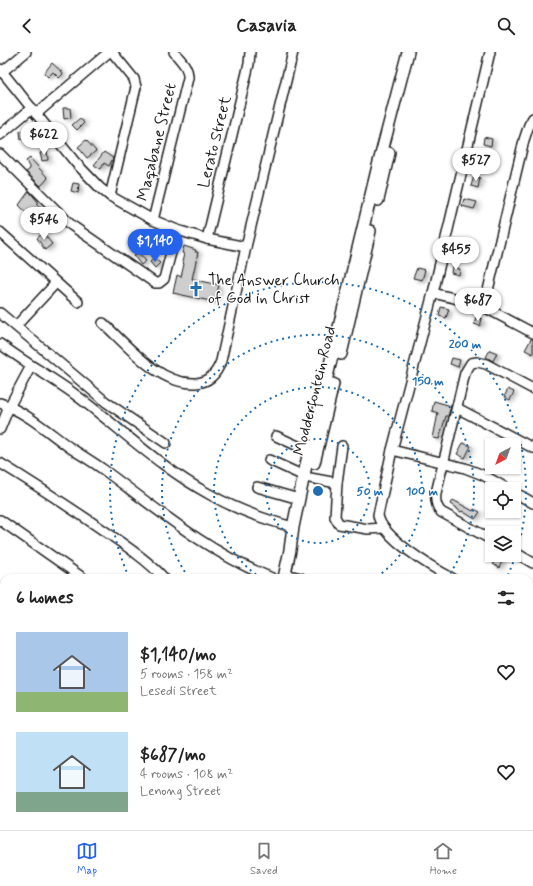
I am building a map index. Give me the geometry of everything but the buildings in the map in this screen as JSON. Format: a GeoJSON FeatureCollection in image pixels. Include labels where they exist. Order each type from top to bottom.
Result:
{"type":"FeatureCollection","features":[{"type":"Feature","properties":{"kind":"main road","name":"Modderfontein Road"},"geometry":{"type":"LineString","coordinates":[[290,550],[296,537],[307,477],[309,451],[377,170],[408,52]]}},
{"type":"Feature","properties":{"kind":"main road","name":"Modderfontein Road"},"geometry":{"type":"LineString","coordinates":[[285,574],[299,499],[320,439],[414,52]]}},
{"type":"Feature","properties":{"kind":"street"},"geometry":{"type":"LineString","coordinates":[[26,52],[1,71],[88,177],[110,196],[153,220],[177,230],[207,239],[246,247]]}},
{"type":"Feature","properties":{"kind":"street"},"geometry":{"type":"LineString","coordinates":[[0,135],[111,52],[134,79],[136,87],[110,196]]}},
{"type":"Feature","properties":{"kind":"street","name":"Maqabane Street"},"geometry":{"type":"LineString","coordinates":[[153,220],[188,78],[187,68],[174,52]]}},
{"type":"Feature","properties":{"kind":"street","name":"Lerato Street"},"geometry":{"type":"LineString","coordinates":[[207,239],[249,64],[250,52]]}},
{"type":"Feature","properties":{"kind":"street"},"geometry":{"type":"LineString","coordinates":[[103,323],[147,363],[165,376],[179,381],[192,383],[201,382],[212,377],[216,372],[221,361],[246,247],[293,52]]}},
{"type":"Feature","properties":{"kind":"street"},"geometry":{"type":"LineString","coordinates":[[445,574],[419,559],[384,528],[378,515],[392,450],[433,293],[490,52]]}},
{"type":"Feature","properties":{"kind":"street"},"geometry":{"type":"LineString","coordinates":[[484,307],[524,140],[533,118]]}},
{"type":"Feature","properties":{"kind":"street"},"geometry":{"type":"LineString","coordinates":[[0,154],[71,225],[155,283],[159,283],[164,279],[177,230]]}},
{"type":"Feature","properties":{"kind":"street"},"geometry":{"type":"LineString","coordinates":[[0,232],[78,302]]}},
{"type":"Feature","properties":{"kind":"street"},"geometry":{"type":"LineString","coordinates":[[16,326],[56,283]]}},
{"type":"Feature","properties":{"kind":"street"},"geometry":{"type":"LineString","coordinates":[[433,293],[484,307],[533,333]]}},
{"type":"Feature","properties":{"kind":"street"},"geometry":{"type":"LineString","coordinates":[[0,313],[106,402],[166,443]]}},
{"type":"Feature","properties":{"kind":"street"},"geometry":{"type":"LineString","coordinates":[[0,344],[72,392],[167,466],[207,493],[256,516],[293,527]]}},
{"type":"Feature","properties":{"kind":"street"},"geometry":{"type":"LineString","coordinates":[[485,536],[447,516],[437,508],[435,501],[467,368],[474,362],[486,364],[533,389]]}},
{"type":"Feature","properties":{"kind":"street"},"geometry":{"type":"LineString","coordinates":[[0,429],[9,406],[31,366]]}},
{"type":"Feature","properties":{"kind":"street"},"geometry":{"type":"LineString","coordinates":[[0,403],[9,406],[32,420],[209,546],[262,574]]}},
{"type":"Feature","properties":{"kind":"street"},"geometry":{"type":"LineString","coordinates":[[457,408],[533,448]]}},
{"type":"Feature","properties":{"kind":"street"},"geometry":{"type":"LineString","coordinates":[[276,436],[309,451]]}},
{"type":"Feature","properties":{"kind":"street"},"geometry":{"type":"LineString","coordinates":[[342,446],[337,483],[335,516],[339,524],[368,529],[384,528]]}},
{"type":"Feature","properties":{"kind":"street"},"geometry":{"type":"LineString","coordinates":[[392,450],[474,471],[495,482]]}},
{"type":"Feature","properties":{"kind":"street"},"geometry":{"type":"LineString","coordinates":[[269,460],[307,477],[337,483]]}},
{"type":"Feature","properties":{"kind":"street"},"geometry":{"type":"LineString","coordinates":[[0,463],[37,485],[133,551],[159,574]]}},
{"type":"Feature","properties":{"kind":"street"},"geometry":{"type":"LineString","coordinates":[[257,487],[299,499]]}},
{"type":"Feature","properties":{"kind":"street"},"geometry":{"type":"LineString","coordinates":[[521,496],[533,503]]}},
{"type":"Feature","properties":{"kind":"street"},"geometry":{"type":"LineString","coordinates":[[0,520],[78,574]]}},
{"type":"Feature","properties":{"kind":"street"},"geometry":{"type":"LineString","coordinates":[[521,556],[533,563]]}},
{"type":"Feature","properties":{"kind":"place","name":"The Answer Church of God in Christ"},"geometry":{"type":"Point","coordinates":[196,289]}}]}
